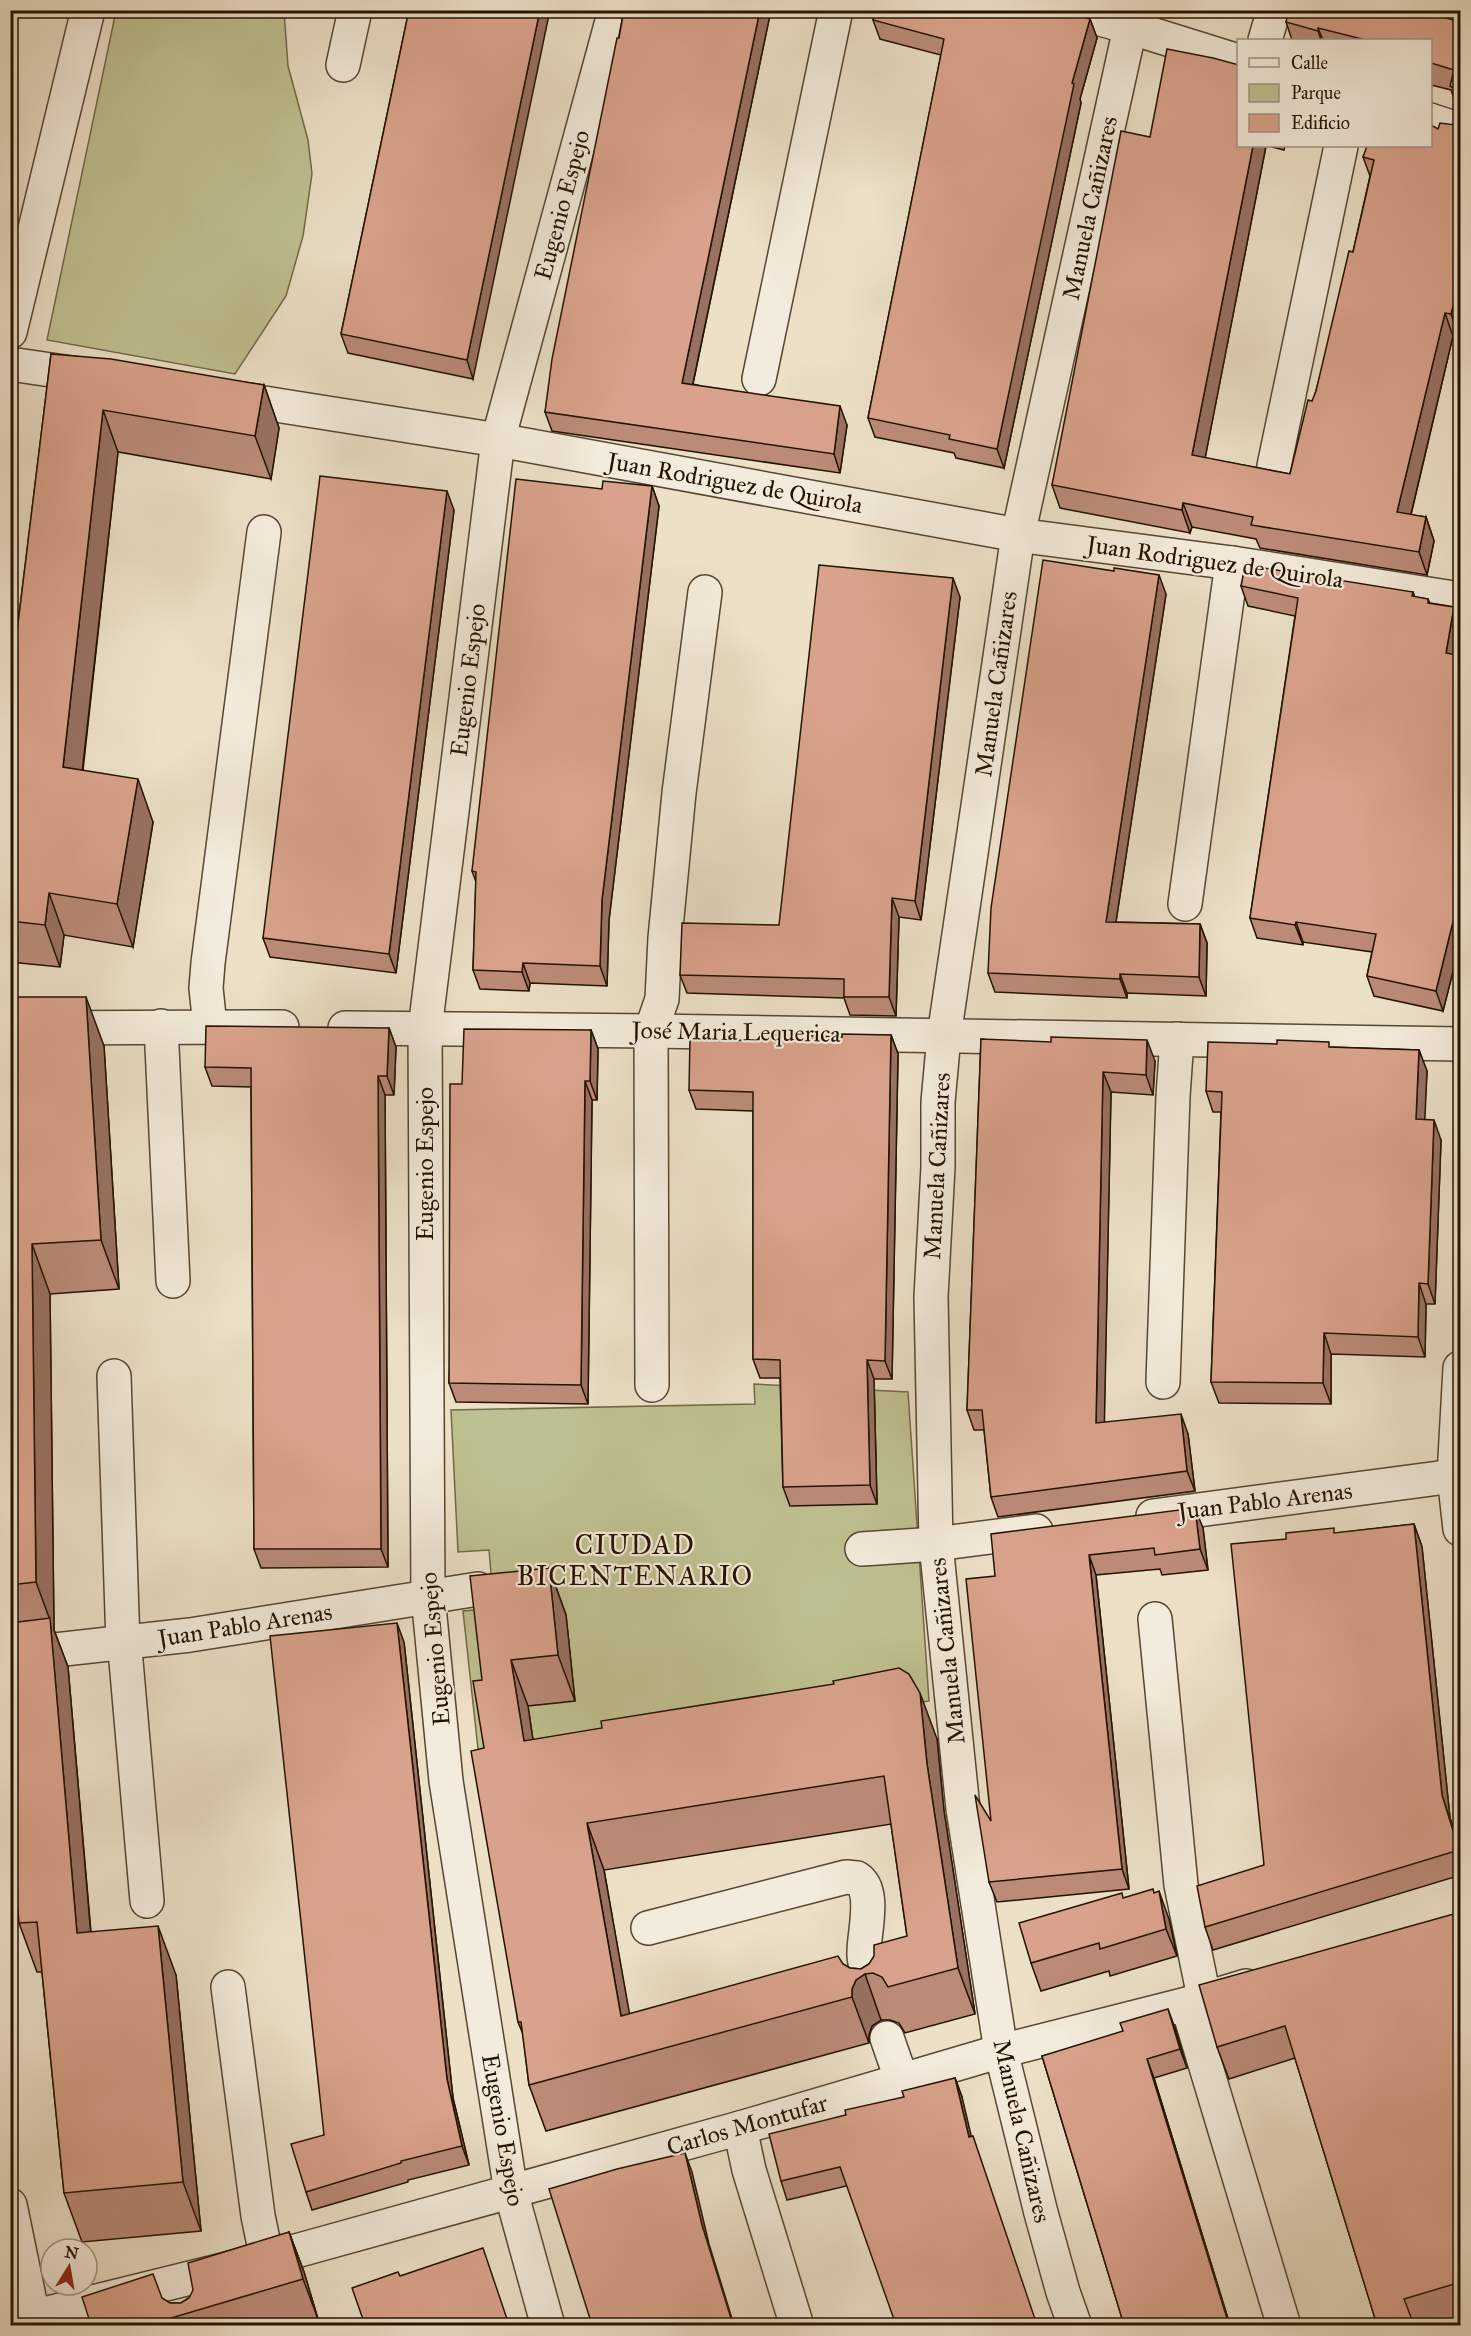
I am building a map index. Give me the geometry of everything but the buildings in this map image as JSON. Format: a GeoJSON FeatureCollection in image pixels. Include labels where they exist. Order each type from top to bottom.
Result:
{"type":"FeatureCollection","features":[{"type":"Feature","properties":{"kind":"street"},"geometry":{"type":"LineString","coordinates":[[10,332],[88,10]]}},
{"type":"Feature","properties":{"kind":"street"},"geometry":{"type":"LineString","coordinates":[[343,65],[355,10]]}},
{"type":"Feature","properties":{"kind":"street","name":"Eugenio Espejo"},"geometry":{"type":"LineString","coordinates":[[548,2325],[511,2192],[446,1781],[428,1596],[425,1029],[498,440],[615,10]]}},
{"type":"Feature","properties":{"kind":"street"},"geometry":{"type":"LineString","coordinates":[[759,379],[836,10]]}},
{"type":"Feature","properties":{"kind":"street"},"geometry":{"type":"LineString","coordinates":[[1068,10],[1132,19],[1237,60]]}},
{"type":"Feature","properties":{"kind":"street"},"geometry":{"type":"LineString","coordinates":[[1265,39],[1274,10]]}},
{"type":"Feature","properties":{"kind":"street","name":"Manuela Cañizares"},"geometry":{"type":"LineString","coordinates":[[1075,2325],[1063,2292],[1041,2213],[1001,2051],[963,1809],[936,1544],[931,1297],[938,1167],[938,1102],[944,1036],[1018,535],[1132,19]]}},
{"type":"Feature","properties":{"kind":"street"},"geometry":{"type":"LineString","coordinates":[[1432,120],[1461,130]]}},
{"type":"Feature","properties":{"kind":"street"},"geometry":{"type":"LineString","coordinates":[[1274,466],[1341,147]]}},
{"type":"Feature","properties":{"kind":"street"},"geometry":{"type":"LineString","coordinates":[[10,364],[127,382]]}},
{"type":"Feature","properties":{"kind":"street","name":"Juan Rodriguez de Quirola"},"geometry":{"type":"LineString","coordinates":[[196,393],[498,440],[1018,535],[1232,563],[1461,599]]}},
{"type":"Feature","properties":{"kind":"street"},"geometry":{"type":"LineString","coordinates":[[210,1026],[206,988],[208,963],[264,532]]}},
{"type":"Feature","properties":{"kind":"street"},"geometry":{"type":"LineString","coordinates":[[1185,904],[1232,563]]}},
{"type":"Feature","properties":{"kind":"street"},"geometry":{"type":"LineString","coordinates":[[652,1385],[651,1031],[662,999],[665,939],[679,792],[705,592]]}},
{"type":"Feature","properties":{"kind":"street"},"geometry":{"type":"LineString","coordinates":[[161,1026],[173,1281]]}},
{"type":"Feature","properties":{"kind":"street","name":"José Maria Lequerica"},"geometry":{"type":"LineString","coordinates":[[10,1028],[312,1027],[1461,1044]]}},
{"type":"Feature","properties":{"kind":"street"},"geometry":{"type":"LineString","coordinates":[[1163,1382],[1177,1039]]}},
{"type":"Feature","properties":{"kind":"street"},"geometry":{"type":"LineString","coordinates":[[1461,1368],[1454,1476],[1461,1530]]}},
{"type":"Feature","properties":{"kind":"street"},"geometry":{"type":"LineString","coordinates":[[114,1376],[123,1643],[147,1901]]}},
{"type":"Feature","properties":{"kind":"street","name":"Juan Pablo Arenas"},"geometry":{"type":"LineString","coordinates":[[1124,1519],[1454,1476]]}},
{"type":"Feature","properties":{"kind":"street"},"geometry":{"type":"LineString","coordinates":[[862,1549],[936,1544],[1066,1527]]}},
{"type":"Feature","properties":{"kind":"street","name":"Juan Pablo Arenas"},"geometry":{"type":"LineString","coordinates":[[10,1655],[190,1635],[478,1589]]}},
{"type":"Feature","properties":{"kind":"street"},"geometry":{"type":"LineString","coordinates":[[1155,1619],[1181,1885],[1196,2000],[1284,2325]]}},
{"type":"Feature","properties":{"kind":"street"},"geometry":{"type":"LineString","coordinates":[[648,1928],[852,1877],[861,1880],[865,1886],[867,1902],[864,1956],[873,1997]]}},
{"type":"Feature","properties":{"kind":"street"},"geometry":{"type":"LineString","coordinates":[[831,1964],[864,1956]]}},
{"type":"Feature","properties":{"kind":"street","name":"Carlos Montufar"},"geometry":{"type":"LineString","coordinates":[[33,2321],[511,2192],[740,2128],[1001,2051],[1271,1979]]}},
{"type":"Feature","properties":{"kind":"street"},"geometry":{"type":"LineString","coordinates":[[228,1987],[258,2216],[267,2259]]}},
{"type":"Feature","properties":{"kind":"street"},"geometry":{"type":"LineString","coordinates":[[887,2038],[902,2081]]}},
{"type":"Feature","properties":{"kind":"street"},"geometry":{"type":"LineString","coordinates":[[740,2128],[749,2170],[797,2325]]}},
{"type":"Feature","properties":{"kind":"street"},"geometry":{"type":"LineString","coordinates":[[10,2205],[33,2321]]}},
{"type":"Feature","properties":{"kind":"street"},"geometry":{"type":"LineString","coordinates":[[178,2282],[187,2315]]}},
{"type":"Feature","properties":{"kind":"green space"},"geometry":{"type":"Polygon","coordinates":[[[116,11],[284,11],[288,66],[308,140],[312,174],[303,236],[286,296],[235,374],[47,340],[116,11]]]}},
{"type":"Feature","properties":{"kind":"green space"},"geometry":{"type":"Polygon","coordinates":[[[754,1384],[908,1392],[929,1701],[482,1786],[463,1611],[494,1608],[489,1550],[458,1552],[451,1410],[755,1404],[754,1384]]]}},
{"type":"Feature","properties":{"kind":"district","name":"CIUDAD BICENTENARIO"},"geometry":{"type":"Point","coordinates":[635,1560]}}]}
